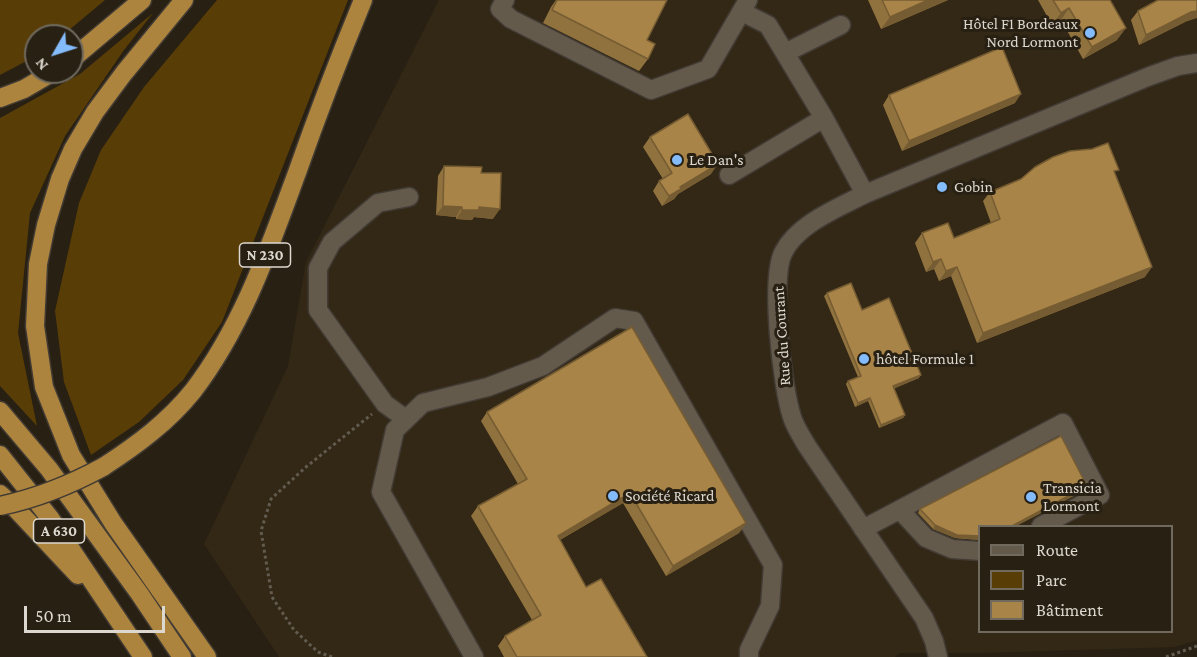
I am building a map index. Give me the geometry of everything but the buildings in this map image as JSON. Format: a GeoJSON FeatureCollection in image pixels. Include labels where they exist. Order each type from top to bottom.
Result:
{"type":"FeatureCollection","features":[{"type":"Feature","properties":{"kind":"highway"},"geometry":{"type":"LineString","coordinates":[[84,49],[142,0]]}},
{"type":"Feature","properties":{"kind":"highway"},"geometry":{"type":"LineString","coordinates":[[184,0],[124,73],[73,149],[60,180],[46,225],[38,264],[35,326],[44,387],[71,455],[113,523],[207,657]]}},
{"type":"Feature","properties":{"kind":"highway","name":"N 230"},"geometry":{"type":"LineString","coordinates":[[0,506],[25,501],[73,484],[104,467],[138,445],[167,420],[193,391],[222,349],[245,305],[279,223],[330,80],[363,0]]}},
{"type":"Feature","properties":{"kind":"highway"},"geometry":{"type":"LineString","coordinates":[[0,98],[33,84]]}},
{"type":"Feature","properties":{"kind":"highway","name":"A 630"},"geometry":{"type":"LineString","coordinates":[[0,411],[49,469],[139,593],[182,657]]}},
{"type":"Feature","properties":{"kind":"highway","name":"A 630"},"geometry":{"type":"LineString","coordinates":[[0,454],[50,518],[143,657]]}},
{"type":"Feature","properties":{"kind":"highway"},"geometry":{"type":"LineString","coordinates":[[0,494],[18,510],[112,611]]}},
{"type":"Feature","properties":{"kind":"street"},"geometry":{"type":"LineString","coordinates":[[505,0],[500,9],[511,19],[651,90],[708,69],[745,6],[768,25],[824,118],[865,194]]}},
{"type":"Feature","properties":{"kind":"street"},"geometry":{"type":"LineString","coordinates":[[784,53],[841,25]]}},
{"type":"Feature","properties":{"kind":"street","name":"Rue du Courant"},"geometry":{"type":"LineString","coordinates":[[938,657],[924,618],[807,446],[792,419],[782,379],[777,273],[784,252],[797,235],[820,216],[865,194],[1144,79],[1178,66],[1197,63]]}},
{"type":"Feature","properties":{"kind":"street"},"geometry":{"type":"LineString","coordinates":[[729,176],[824,118]]}},
{"type":"Feature","properties":{"kind":"street"},"geometry":{"type":"LineString","coordinates":[[406,419],[385,404],[318,310],[318,268],[332,242],[378,203],[409,197]]}},
{"type":"Feature","properties":{"kind":"street"},"geometry":{"type":"LineString","coordinates":[[474,657],[381,492],[395,430],[423,403],[488,387],[543,366],[615,318],[634,321],[773,565],[770,606],[749,650],[749,657]]}},
{"type":"Feature","properties":{"kind":"street"},"geometry":{"type":"LineString","coordinates":[[863,529],[1063,423],[1100,495],[1043,525]]}},
{"type":"Feature","properties":{"kind":"street"},"geometry":{"type":"LineString","coordinates":[[900,510],[926,538],[952,549],[978,551]]}},
{"type":"Feature","properties":{"kind":"path"},"geometry":{"type":"LineString","coordinates":[[332,657],[318,652],[294,630],[272,597],[261,531],[271,499],[306,467],[385,404]]}},
{"type":"Feature","properties":{"kind":"path"},"geometry":{"type":"LineString","coordinates":[[1166,657],[1197,646]]}},
{"type":"Feature","properties":{"kind":"shaded area"},"geometry":{"type":"Polygon","coordinates":[[[439,0],[1197,0],[1197,640],[1175,647],[899,653],[895,657],[279,657],[204,544],[288,366],[306,262],[439,0]]]}},
{"type":"Feature","properties":{"kind":"green space"},"geometry":{"type":"Polygon","coordinates":[[[0,0],[105,0],[76,24],[24,24],[24,62],[0,75],[0,0]]]}},
{"type":"Feature","properties":{"kind":"green space"},"geometry":{"type":"Polygon","coordinates":[[[217,0],[348,0],[222,322],[183,380],[139,422],[91,455],[64,382],[55,311],[79,203],[101,150],[144,87],[217,0]]]}},
{"type":"Feature","properties":{"kind":"green space"},"geometry":{"type":"Polygon","coordinates":[[[153,13],[124,50],[65,136],[30,213],[18,333],[37,426],[0,386],[0,118],[62,84],[84,84],[84,71],[153,13]]]}},
{"type":"Feature","properties":{"kind":"place","name":"Hôtel F1 Bordeaux Nord Lormont"},"geometry":{"type":"Point","coordinates":[1090,33]}},
{"type":"Feature","properties":{"kind":"place","name":"Le Dan's"},"geometry":{"type":"Point","coordinates":[677,160]}},
{"type":"Feature","properties":{"kind":"place","name":"Gobin"},"geometry":{"type":"Point","coordinates":[942,187]}},
{"type":"Feature","properties":{"kind":"place","name":"hôtel Formule 1"},"geometry":{"type":"Point","coordinates":[864,359]}},
{"type":"Feature","properties":{"kind":"place","name":"Société Ricard"},"geometry":{"type":"Point","coordinates":[613,496]}},
{"type":"Feature","properties":{"kind":"place","name":"Transicia Lormont"},"geometry":{"type":"Point","coordinates":[1031,497]}}]}
